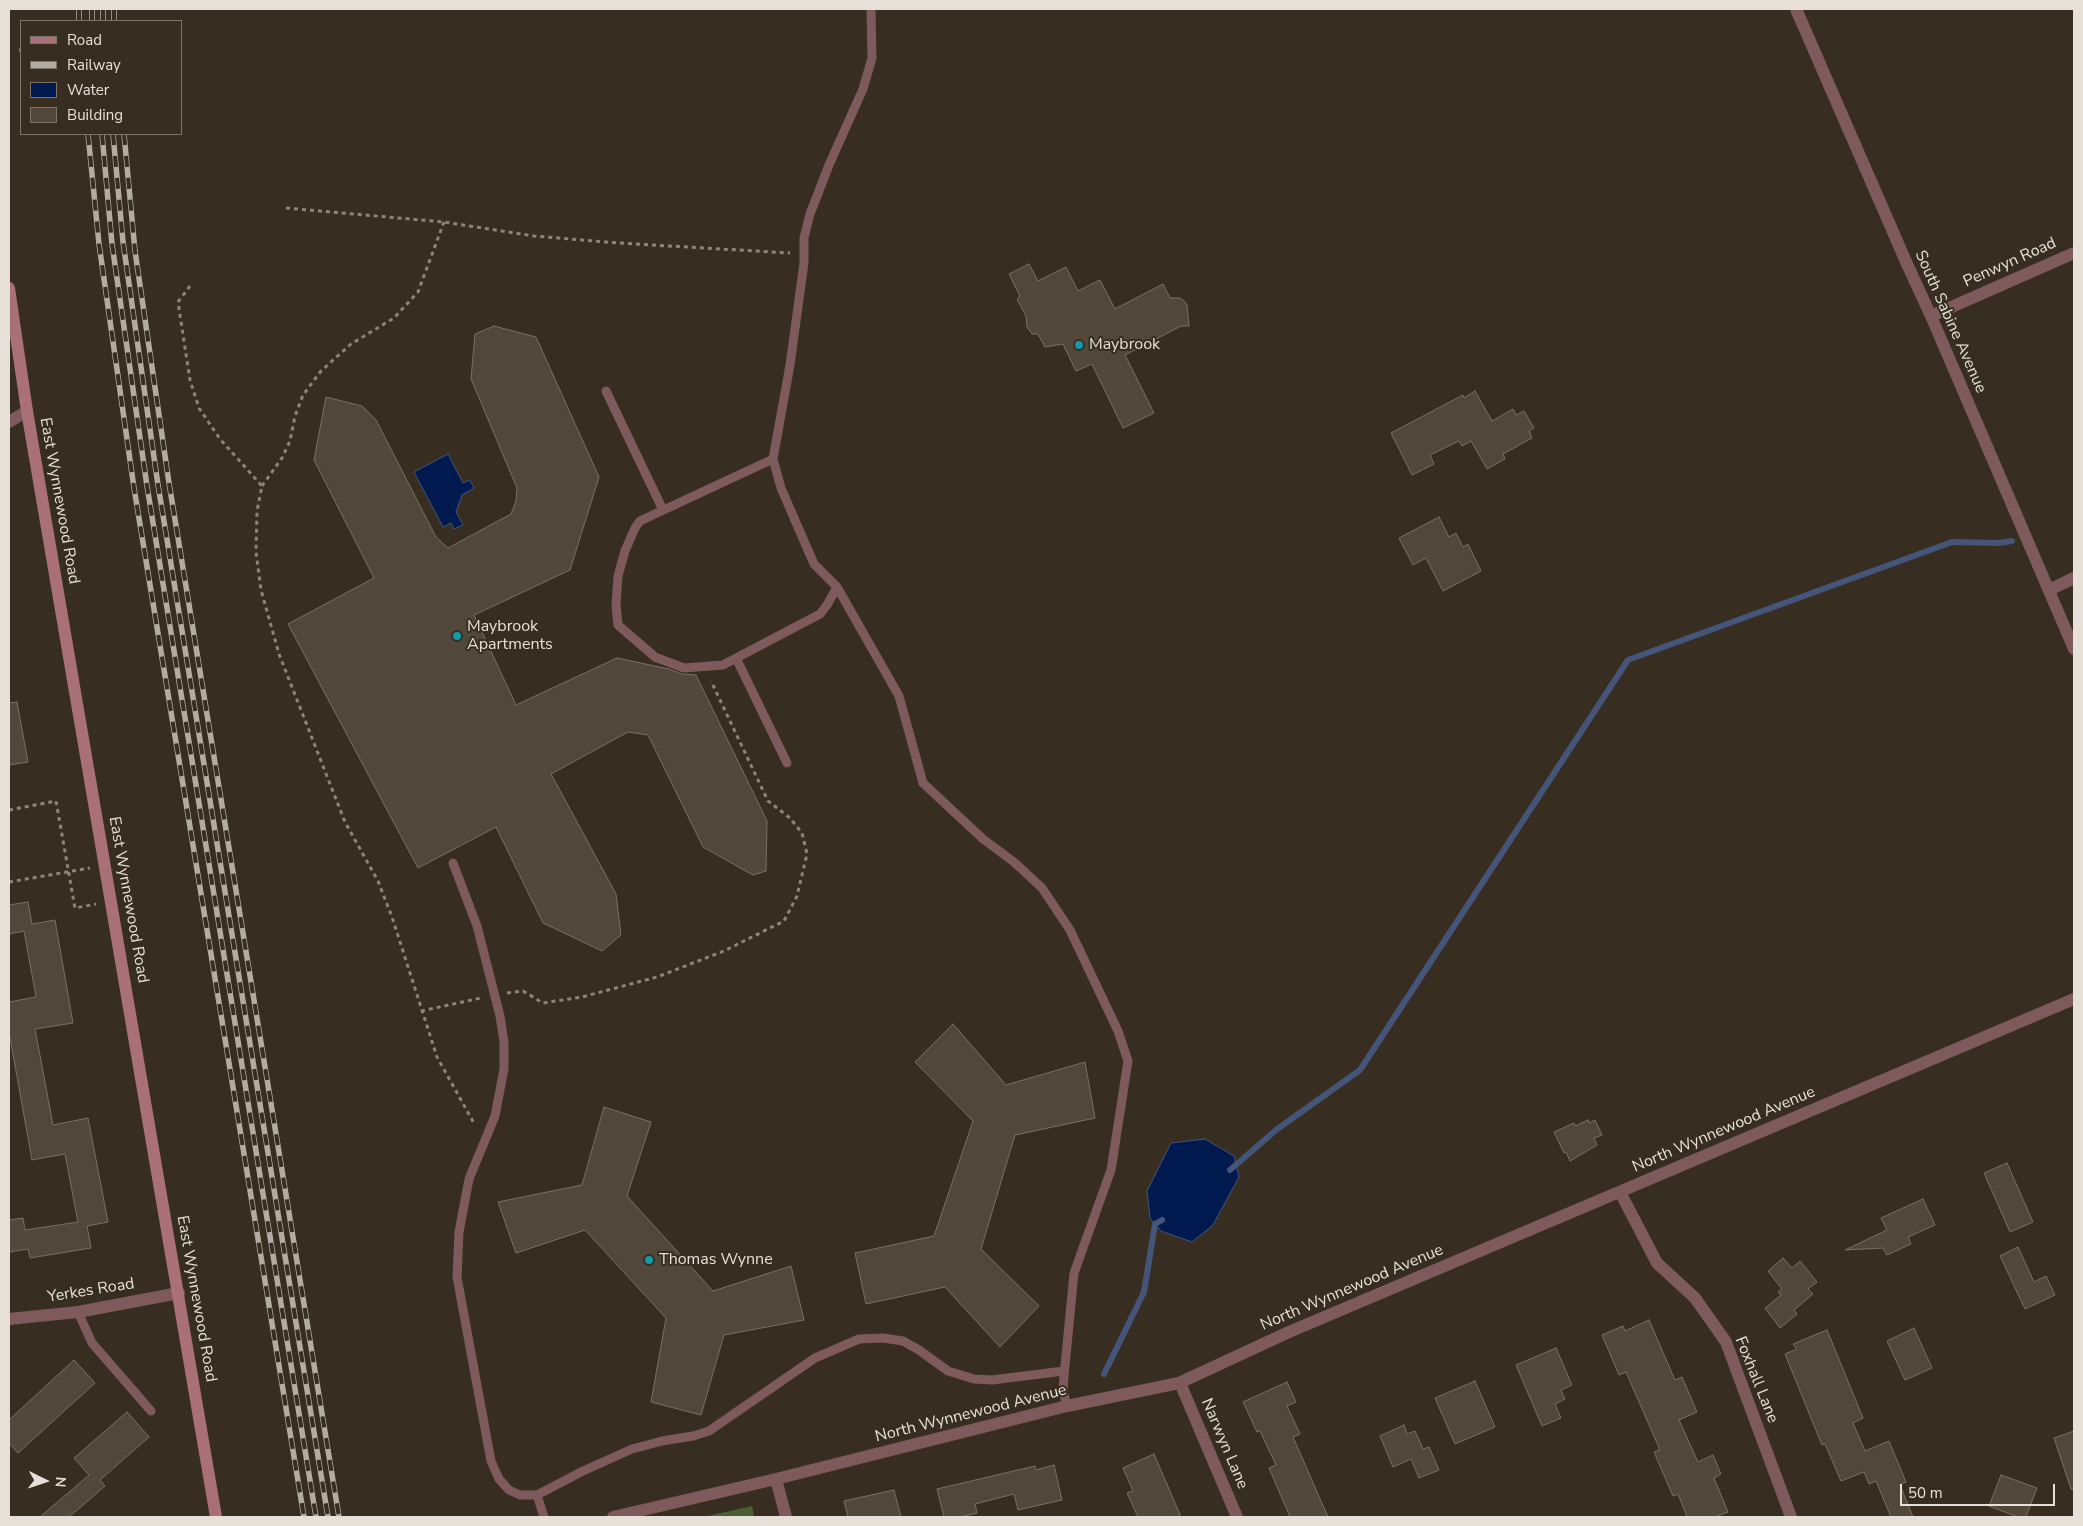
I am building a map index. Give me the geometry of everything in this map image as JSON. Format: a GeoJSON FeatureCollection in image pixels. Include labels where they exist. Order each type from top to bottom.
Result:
{"type":"FeatureCollection","features":[{"type":"Feature","properties":{"kind":"main road","name":"East Wynnewood Road"},"geometry":{"type":"LineString","coordinates":[[9,288],[27,412],[216,1517]]}},
{"type":"Feature","properties":{"kind":"street","name":"South Sabine Avenue"},"geometry":{"type":"LineString","coordinates":[[1796,9],[1907,264],[1932,316],[2074,649]]}},
{"type":"Feature","properties":{"kind":"street","name":"Penwyn Road"},"geometry":{"type":"LineString","coordinates":[[1932,316],[2074,253]]}},
{"type":"Feature","properties":{"kind":"street"},"geometry":{"type":"LineString","coordinates":[[9,422],[27,412]]}},
{"type":"Feature","properties":{"kind":"street"},"geometry":{"type":"LineString","coordinates":[[2049,590],[2074,578]]}},
{"type":"Feature","properties":{"kind":"street","name":"North Wynnewood Avenue"},"geometry":{"type":"LineString","coordinates":[[613,1517],[776,1479],[1067,1406],[1180,1383],[1289,1332],[2074,999]]}},
{"type":"Feature","properties":{"kind":"street","name":"Foxhall Lane"},"geometry":{"type":"LineString","coordinates":[[1620,1192],[1657,1263],[1695,1298],[1726,1342],[1791,1517]]}},
{"type":"Feature","properties":{"kind":"street","name":"Yerkes Road"},"geometry":{"type":"LineString","coordinates":[[9,1319],[78,1312],[179,1293]]}},
{"type":"Feature","properties":{"kind":"street","name":"Narwyn Lane"},"geometry":{"type":"LineString","coordinates":[[1180,1383],[1237,1517]]}},
{"type":"Feature","properties":{"kind":"street"},"geometry":{"type":"LineString","coordinates":[[776,1479],[786,1517]]}},
{"type":"Feature","properties":{"kind":"lane"},"geometry":{"type":"LineString","coordinates":[[871,9],[872,58],[863,89],[829,165],[810,214],[804,238],[804,254],[790,365],[773,459],[781,488],[814,564],[837,587],[899,696],[923,783],[983,839],[1014,862],[1042,888],[1070,930],[1118,1032],[1128,1061],[1111,1170],[1074,1273],[1064,1371],[1063,1391],[1067,1406]]}},
{"type":"Feature","properties":{"kind":"lane"},"geometry":{"type":"LineString","coordinates":[[606,391],[663,510]]}},
{"type":"Feature","properties":{"kind":"lane"},"geometry":{"type":"LineString","coordinates":[[773,459],[640,521],[625,551],[618,576],[616,605],[618,625],[656,657],[684,668],[723,664],[820,614],[837,587]]}},
{"type":"Feature","properties":{"kind":"lane"},"geometry":{"type":"LineString","coordinates":[[736,658],[787,763]]}},
{"type":"Feature","properties":{"kind":"lane"},"geometry":{"type":"LineString","coordinates":[[453,863],[477,926],[495,995],[504,1042],[504,1069],[495,1116],[469,1179],[459,1232],[457,1277],[491,1461],[499,1479],[509,1490],[520,1494],[537,1495],[583,1471],[632,1449],[709,1431],[815,1358],[859,1339],[883,1338],[902,1341],[919,1350],[948,1371],[974,1379],[992,1380],[1064,1371]]}},
{"type":"Feature","properties":{"kind":"lane"},"geometry":{"type":"LineString","coordinates":[[78,1312],[92,1343],[151,1411]]}},
{"type":"Feature","properties":{"kind":"lane"},"geometry":{"type":"LineString","coordinates":[[537,1495],[544,1517]]}},
{"type":"Feature","properties":{"kind":"path"},"geometry":{"type":"LineString","coordinates":[[286,208],[444,222],[534,236],[804,254]]}},
{"type":"Feature","properties":{"kind":"path"},"geometry":{"type":"LineString","coordinates":[[444,222],[418,292],[394,318],[352,344],[321,371],[303,395],[294,416],[290,441],[282,458],[262,486],[257,510],[256,552],[261,590],[279,654],[345,822],[378,881],[392,917],[437,1057],[484,1141]]}},
{"type":"Feature","properties":{"kind":"path"},"geometry":{"type":"LineString","coordinates":[[190,286],[178,302],[190,380],[198,408],[220,439],[262,486]]}},
{"type":"Feature","properties":{"kind":"path"},"geometry":{"type":"LineString","coordinates":[[421,1011],[523,991],[543,1003],[582,997],[657,976],[724,950],[784,921],[797,896],[807,854],[802,833],[790,818],[768,801],[704,666]]}},
{"type":"Feature","properties":{"kind":"path"},"geometry":{"type":"LineString","coordinates":[[9,810],[56,801],[75,908],[111,902]]}},
{"type":"Feature","properties":{"kind":"path"},"geometry":{"type":"LineString","coordinates":[[9,882],[69,872]]}},
{"type":"Feature","properties":{"kind":"green space"},"geometry":{"type":"Polygon","coordinates":[[[752,1506],[754,1517],[703,1517],[752,1506]]]}},
{"type":"Feature","properties":{"kind":"water"},"geometry":{"type":"Polygon","coordinates":[[[448,454],[463,483],[470,480],[474,488],[462,495],[456,512],[463,525],[454,529],[451,523],[443,527],[414,472],[448,454]]]}},
{"type":"Feature","properties":{"kind":"water"},"geometry":{"type":"Polygon","coordinates":[[[1205,1139],[1234,1156],[1239,1177],[1213,1225],[1192,1242],[1161,1231],[1150,1218],[1147,1191],[1171,1143],[1205,1139]]]}},
{"type":"Feature","properties":{"kind":"building","name":"Maybrook"},"geometry":{"type":"Polygon","coordinates":[[[1029,264],[1038,281],[1066,267],[1078,291],[1100,280],[1115,309],[1163,284],[1170,298],[1180,298],[1184,301],[1187,305],[1189,326],[1181,326],[1125,355],[1154,413],[1123,428],[1092,364],[1076,371],[1063,344],[1045,347],[1038,334],[1032,334],[1027,327],[1026,316],[1017,299],[1020,296],[1009,274],[1029,264]]]}},
{"type":"Feature","properties":{"kind":"building","name":"Maybrook Apartments"},"geometry":{"type":"Polygon","coordinates":[[[494,326],[536,337],[599,477],[570,570],[474,615],[516,705],[617,658],[669,669],[682,674],[696,675],[767,821],[766,871],[753,875],[703,847],[648,735],[628,732],[551,774],[616,894],[621,935],[602,951],[543,923],[496,827],[418,868],[288,624],[374,578],[314,460],[326,397],[362,406],[376,420],[436,537],[448,548],[511,514],[516,501],[517,488],[471,379],[475,334],[494,326]]]}},
{"type":"Feature","properties":{"kind":"building"},"geometry":{"type":"Polygon","coordinates":[[[1475,391],[1492,421],[1513,409],[1516,415],[1524,411],[1534,428],[1529,431],[1532,438],[1503,454],[1505,459],[1487,469],[1471,441],[1462,446],[1459,441],[1430,455],[1434,464],[1412,475],[1391,433],[1463,395],[1464,398],[1475,391]]]}},
{"type":"Feature","properties":{"kind":"building"},"geometry":{"type":"Polygon","coordinates":[[[1439,517],[1449,537],[1456,533],[1463,547],[1468,544],[1481,571],[1443,591],[1426,558],[1413,565],[1399,538],[1439,517]]]}},
{"type":"Feature","properties":{"kind":"building"},"geometry":{"type":"Polygon","coordinates":[[[17,702],[28,762],[9,765],[9,703],[17,702]]]}},
{"type":"Feature","properties":{"kind":"building"},"geometry":{"type":"Polygon","coordinates":[[[28,902],[32,924],[55,920],[73,1023],[35,1029],[53,1125],[88,1118],[108,1222],[87,1226],[91,1248],[30,1258],[28,1249],[9,1252],[9,1220],[23,1218],[25,1230],[78,1222],[65,1154],[32,1160],[9,1032],[9,1002],[36,997],[24,931],[9,934],[9,905],[28,902]]]}},
{"type":"Feature","properties":{"kind":"building"},"geometry":{"type":"Polygon","coordinates":[[[953,1024],[1006,1085],[1085,1062],[1095,1118],[1015,1135],[981,1249],[1039,1306],[1000,1347],[945,1287],[866,1304],[855,1253],[934,1236],[973,1121],[915,1062],[953,1024]]]}},
{"type":"Feature","properties":{"kind":"building","name":"Thomas Wynne"},"geometry":{"type":"Polygon","coordinates":[[[604,1107],[651,1122],[627,1196],[713,1291],[791,1266],[804,1320],[724,1335],[701,1415],[651,1402],[666,1318],[585,1230],[516,1253],[498,1202],[582,1185],[604,1107]]]}},
{"type":"Feature","properties":{"kind":"building"},"geometry":{"type":"Polygon","coordinates":[[[1588,1120],[1589,1123],[1595,1120],[1602,1135],[1594,1138],[1597,1145],[1570,1161],[1554,1132],[1574,1123],[1575,1126],[1588,1120]]]}},
{"type":"Feature","properties":{"kind":"building"},"geometry":{"type":"Polygon","coordinates":[[[2007,1163],[2033,1222],[2010,1232],[1984,1173],[2007,1163]]]}},
{"type":"Feature","properties":{"kind":"building"},"geometry":{"type":"Polygon","coordinates":[[[1923,1199],[1935,1225],[1908,1237],[1911,1244],[1887,1255],[1883,1248],[1845,1250],[1887,1230],[1881,1218],[1923,1199]]]}},
{"type":"Feature","properties":{"kind":"building"},"geometry":{"type":"Polygon","coordinates":[[[2018,1247],[2034,1282],[2046,1276],[2055,1295],[2025,1309],[2000,1256],[2018,1247]]]}},
{"type":"Feature","properties":{"kind":"building"},"geometry":{"type":"Polygon","coordinates":[[[1783,1258],[1792,1268],[1800,1261],[1817,1282],[1808,1289],[1813,1294],[1794,1310],[1797,1314],[1780,1328],[1765,1308],[1781,1295],[1778,1292],[1782,1289],[1768,1271],[1783,1258]]]}},
{"type":"Feature","properties":{"kind":"building"},"geometry":{"type":"Polygon","coordinates":[[[1649,1320],[1675,1380],[1682,1377],[1697,1412],[1679,1420],[1698,1462],[1713,1455],[1721,1474],[1714,1478],[1728,1512],[1715,1517],[1687,1517],[1678,1494],[1673,1496],[1654,1452],[1660,1450],[1626,1372],[1619,1375],[1602,1335],[1623,1326],[1625,1331],[1649,1320]]]}},
{"type":"Feature","properties":{"kind":"building"},"geometry":{"type":"Polygon","coordinates":[[[1914,1328],[1932,1368],[1905,1380],[1887,1341],[1914,1328]]]}},
{"type":"Feature","properties":{"kind":"building"},"geometry":{"type":"Polygon","coordinates":[[[1827,1330],[1863,1418],[1853,1423],[1865,1451],[1889,1441],[1906,1482],[1900,1485],[1913,1517],[1891,1517],[1876,1481],[1869,1484],[1864,1472],[1841,1481],[1825,1444],[1822,1445],[1785,1354],[1797,1349],[1793,1344],[1827,1330]]]}},
{"type":"Feature","properties":{"kind":"building"},"geometry":{"type":"Polygon","coordinates":[[[1556,1348],[1572,1385],[1561,1390],[1565,1399],[1555,1404],[1561,1418],[1542,1426],[1516,1365],[1556,1348]]]}},
{"type":"Feature","properties":{"kind":"building"},"geometry":{"type":"Polygon","coordinates":[[[74,1360],[95,1383],[18,1453],[9,1443],[9,1420],[74,1360]]]}},
{"type":"Feature","properties":{"kind":"building"},"geometry":{"type":"Polygon","coordinates":[[[1475,1381],[1495,1427],[1455,1444],[1435,1398],[1475,1381]]]}},
{"type":"Feature","properties":{"kind":"building"},"geometry":{"type":"Polygon","coordinates":[[[1287,1382],[1296,1402],[1287,1406],[1300,1434],[1293,1437],[1328,1517],[1290,1517],[1269,1468],[1276,1465],[1260,1431],[1257,1432],[1243,1402],[1287,1382]]]}},
{"type":"Feature","properties":{"kind":"building"},"geometry":{"type":"Polygon","coordinates":[[[127,1412],[149,1437],[100,1480],[105,1486],[69,1517],[40,1517],[89,1475],[74,1458],[127,1412]]]}},
{"type":"Feature","properties":{"kind":"building"},"geometry":{"type":"Polygon","coordinates":[[[1404,1425],[1407,1434],[1415,1431],[1423,1449],[1429,1447],[1439,1470],[1419,1478],[1411,1459],[1393,1467],[1380,1436],[1404,1425]]]}},
{"type":"Feature","properties":{"kind":"building"},"geometry":{"type":"Polygon","coordinates":[[[2074,1431],[2074,1489],[2071,1489],[2054,1438],[2074,1431]]]}},
{"type":"Feature","properties":{"kind":"building"},"geometry":{"type":"Polygon","coordinates":[[[1154,1454],[1181,1517],[1138,1517],[1127,1493],[1133,1491],[1123,1468],[1154,1454]]]}},
{"type":"Feature","properties":{"kind":"building"},"geometry":{"type":"Polygon","coordinates":[[[1054,1465],[1062,1500],[1018,1510],[1014,1494],[975,1504],[977,1513],[960,1517],[944,1517],[937,1489],[1035,1466],[1036,1470],[1054,1465]]]}},
{"type":"Feature","properties":{"kind":"building"},"geometry":{"type":"Polygon","coordinates":[[[2001,1475],[2037,1488],[2026,1517],[2018,1517],[1989,1506],[2001,1475]]]}},
{"type":"Feature","properties":{"kind":"building"},"geometry":{"type":"Polygon","coordinates":[[[894,1490],[901,1517],[848,1517],[844,1501],[894,1490]]]}},
{"type":"Feature","properties":{"kind":"waterway"},"geometry":{"type":"LineString","coordinates":[[1230,1170],[1276,1130],[1360,1070],[1628,660],[1952,542],[1999,543],[2012,541]]}},
{"type":"Feature","properties":{"kind":"waterway"},"geometry":{"type":"LineString","coordinates":[[1104,1374],[1144,1292],[1155,1224],[1162,1220]]}},
{"type":"Feature","properties":{"kind":"railway"},"geometry":{"type":"LineString","coordinates":[[79,9],[79,20]]}},
{"type":"Feature","properties":{"kind":"railway"},"geometry":{"type":"LineString","coordinates":[[92,9],[92,20]]}},
{"type":"Feature","properties":{"kind":"railway"},"geometry":{"type":"LineString","coordinates":[[103,9],[103,20]]}},
{"type":"Feature","properties":{"kind":"railway"},"geometry":{"type":"LineString","coordinates":[[114,9],[114,20]]}},
{"type":"Feature","properties":{"kind":"railway"},"geometry":{"type":"LineString","coordinates":[[88,135],[99,244],[134,488],[304,1517]]}},
{"type":"Feature","properties":{"kind":"railway"},"geometry":{"type":"LineString","coordinates":[[102,135],[112,244],[147,486],[316,1517]]}},
{"type":"Feature","properties":{"kind":"railway"},"geometry":{"type":"LineString","coordinates":[[113,135],[123,242],[158,485],[328,1517]]}},
{"type":"Feature","properties":{"kind":"railway"},"geometry":{"type":"LineString","coordinates":[[124,135],[135,251],[169,483],[339,1517]]}},
{"type":"Feature","properties":{"kind":"place","name":"Maybrook"},"geometry":{"type":"Point","coordinates":[1079,345]}},
{"type":"Feature","properties":{"kind":"place","name":"Maybrook Apartments"},"geometry":{"type":"Point","coordinates":[457,636]}},
{"type":"Feature","properties":{"kind":"place","name":"Thomas Wynne"},"geometry":{"type":"Point","coordinates":[649,1260]}}]}
